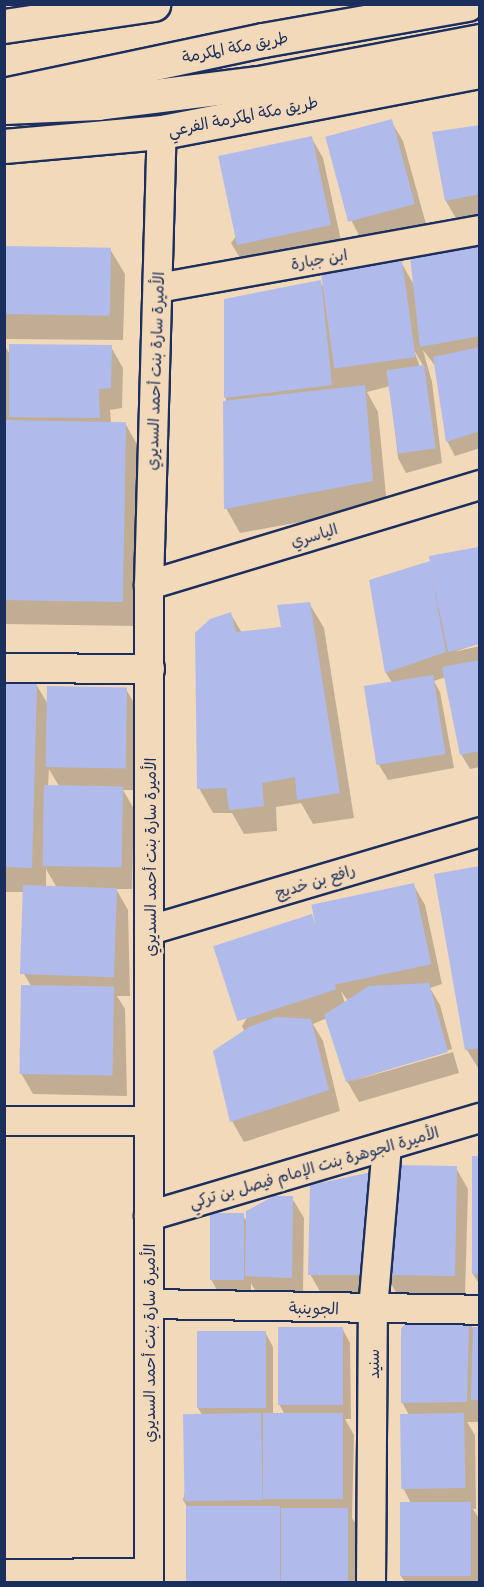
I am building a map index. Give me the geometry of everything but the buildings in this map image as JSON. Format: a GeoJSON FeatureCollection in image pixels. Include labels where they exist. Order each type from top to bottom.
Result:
{"type":"FeatureCollection","features":[{"type":"Feature","properties":{"kind":"main road"},"geometry":{"type":"LineString","coordinates":[[4,12],[22,4]]}},
{"type":"Feature","properties":{"kind":"main road"},"geometry":{"type":"LineString","coordinates":[[4,26],[153,4]]}},
{"type":"Feature","properties":{"kind":"main road","name":"طريق مكة المكرمة"},"geometry":{"type":"LineString","coordinates":[[4,95],[263,40],[467,4]]}},
{"type":"Feature","properties":{"kind":"main road"},"geometry":{"type":"LineString","coordinates":[[4,107],[98,103],[259,83],[480,41]]}},
{"type":"Feature","properties":{"kind":"main road","name":"طريق مكة المكرمة الفرعي"},"geometry":{"type":"LineString","coordinates":[[4,146],[162,132],[480,71]]}},
{"type":"Feature","properties":{"kind":"street","name":"الأميرة سارة بنت أحمد السديري"},"geometry":{"type":"LineString","coordinates":[[149,1578],[149,585],[162,132]]}},
{"type":"Feature","properties":{"kind":"street","name":"ابن جبارة"},"geometry":{"type":"LineString","coordinates":[[158,288],[480,230]]}},
{"type":"Feature","properties":{"kind":"street","name":"الياسري"},"geometry":{"type":"LineString","coordinates":[[149,585],[480,485]]}},
{"type":"Feature","properties":{"kind":"street"},"geometry":{"type":"LineString","coordinates":[[4,668],[150,669]]}},
{"type":"Feature","properties":{"kind":"street","name":"رافع بن خديج"},"geometry":{"type":"LineString","coordinates":[[150,930],[480,832]]}},
{"type":"Feature","properties":{"kind":"street","name":"الأميرة الجوهرة بنت الإمام فيصل بن تركي"},"geometry":{"type":"LineString","coordinates":[[149,1216],[480,1118]]}},
{"type":"Feature","properties":{"kind":"street"},"geometry":{"type":"LineString","coordinates":[[4,1121],[149,1121]]}},
{"type":"Feature","properties":{"kind":"street","name":"سنيد"},"geometry":{"type":"LineString","coordinates":[[371,1582],[373,1309],[387,1146]]}},
{"type":"Feature","properties":{"kind":"street","name":"الجوينبة"},"geometry":{"type":"LineString","coordinates":[[149,1304],[480,1310]]}},
{"type":"Feature","properties":{"kind":"street"},"geometry":{"type":"LineString","coordinates":[[4,1574],[149,1578]]}}]}
